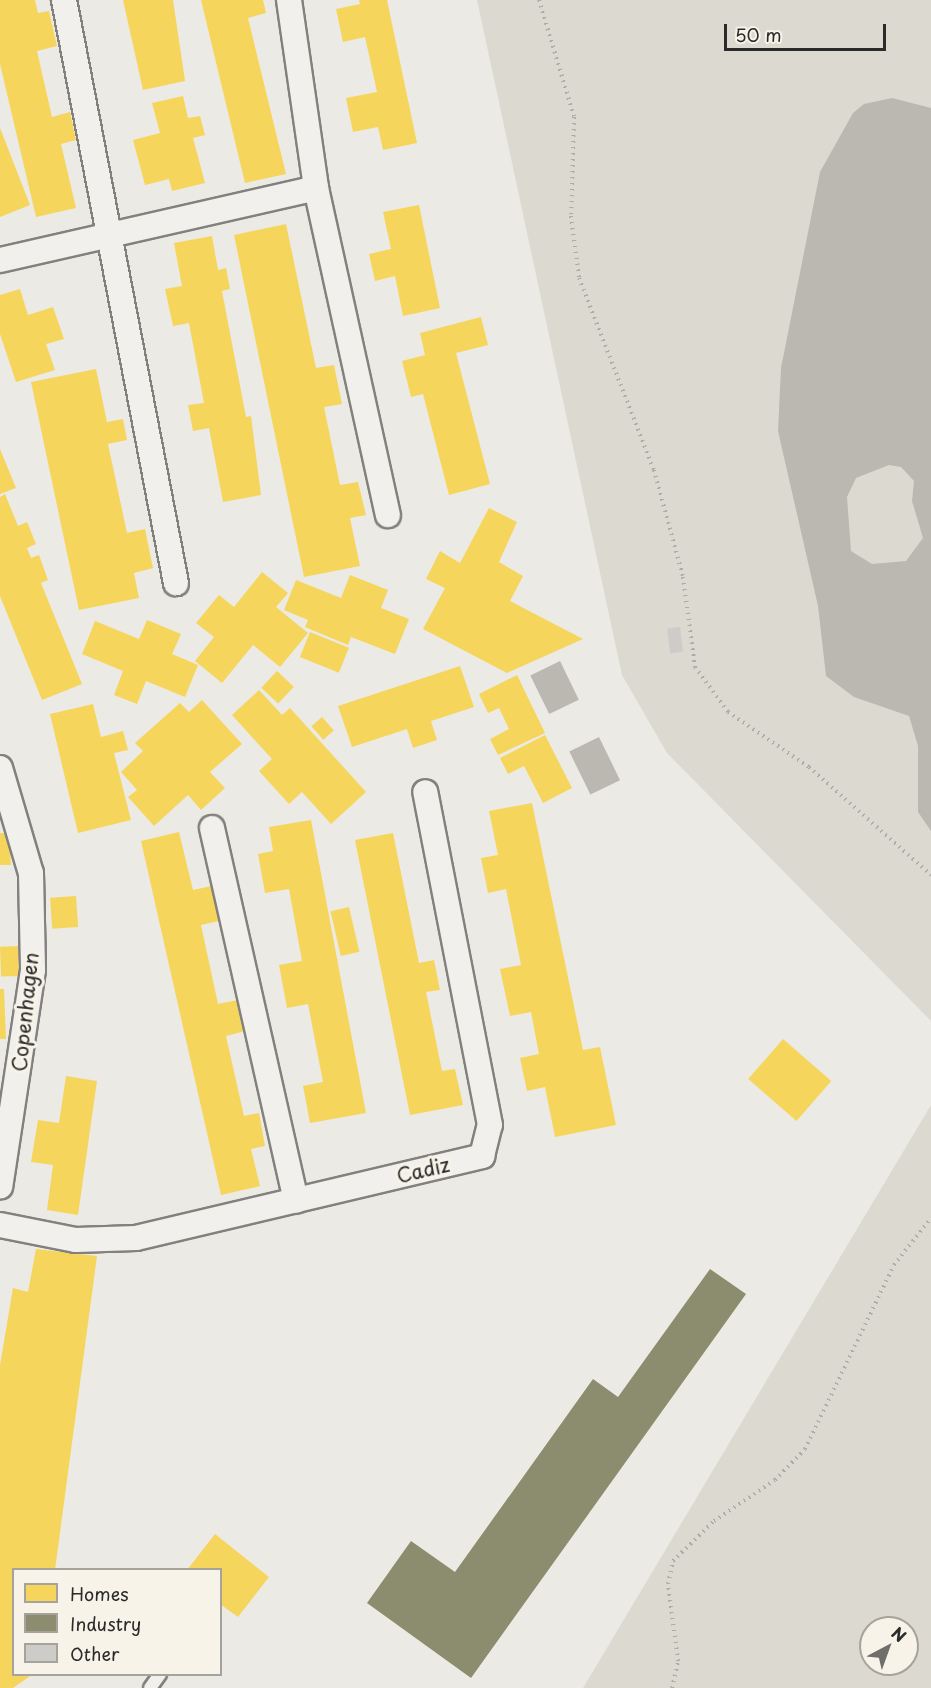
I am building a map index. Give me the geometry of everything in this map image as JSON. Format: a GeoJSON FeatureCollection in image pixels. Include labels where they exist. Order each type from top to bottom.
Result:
{"type":"FeatureCollection","features":[{"type":"Feature","properties":{"kind":"street"},"geometry":{"type":"LineString","coordinates":[[64,0],[176,583]]}},
{"type":"Feature","properties":{"kind":"street"},"geometry":{"type":"LineString","coordinates":[[288,0],[316,188],[388,515]]}},
{"type":"Feature","properties":{"kind":"street"},"geometry":{"type":"LineString","coordinates":[[0,260],[108,233],[316,188]]}},
{"type":"Feature","properties":{"kind":"street","name":"Copenhagen"},"geometry":{"type":"LineString","coordinates":[[0,768],[31,873],[33,970],[0,1187]]}},
{"type":"Feature","properties":{"kind":"street","name":"Cadiz"},"geometry":{"type":"LineString","coordinates":[[0,1225],[76,1240],[136,1238],[482,1156],[489,1143],[425,792]]}},
{"type":"Feature","properties":{"kind":"street"},"geometry":{"type":"LineString","coordinates":[[212,828],[296,1201]]}},
{"type":"Feature","properties":{"kind":"path"},"geometry":{"type":"LineString","coordinates":[[539,0],[574,117],[571,216],[579,278],[654,470],[683,577],[695,667],[728,712],[809,767],[931,875]]}},
{"type":"Feature","properties":{"kind":"path"},"geometry":{"type":"LineString","coordinates":[[672,1688],[677,1648],[668,1584],[673,1562],[714,1521],[775,1480],[805,1449],[894,1265],[931,1218]]}},
{"type":"Feature","properties":{"kind":"shaded area"},"geometry":{"type":"Polygon","coordinates":[[[477,0],[931,0],[931,1021],[667,753],[622,675],[477,0]]]}},
{"type":"Feature","properties":{"kind":"shaded area"},"geometry":{"type":"Polygon","coordinates":[[[892,98],[931,108],[931,831],[918,812],[918,746],[909,716],[854,697],[826,676],[818,606],[778,431],[781,368],[820,172],[853,113],[864,104],[892,98]],[[889,465],[856,478],[847,497],[851,551],[872,564],[906,561],[923,538],[912,501],[914,481],[901,467],[889,465]]]}},
{"type":"Feature","properties":{"kind":"shaded area"},"geometry":{"type":"Polygon","coordinates":[[[560,661],[579,700],[549,714],[530,675],[560,661]]]}},
{"type":"Feature","properties":{"kind":"shaded area"},"geometry":{"type":"Polygon","coordinates":[[[599,737],[620,780],[590,795],[569,751],[599,737]]]}},
{"type":"Feature","properties":{"kind":"shaded area"},"geometry":{"type":"Polygon","coordinates":[[[931,1105],[931,1688],[583,1688],[931,1105]]]}},
{"type":"Feature","properties":{"kind":"building: Homes"},"geometry":{"type":"Polygon","coordinates":[[[0,0],[35,0],[38,13],[49,11],[57,46],[37,51],[52,117],[70,112],[76,140],[61,144],[76,208],[36,217],[0,64],[0,0]]]}},
{"type":"Feature","properties":{"kind":"building: Homes"},"geometry":{"type":"Polygon","coordinates":[[[123,0],[173,0],[185,81],[143,90],[123,0]]]}},
{"type":"Feature","properties":{"kind":"building: Homes"},"geometry":{"type":"Polygon","coordinates":[[[201,0],[263,0],[266,13],[248,18],[286,174],[245,183],[201,0]]]}},
{"type":"Feature","properties":{"kind":"building: Homes"},"geometry":{"type":"Polygon","coordinates":[[[359,0],[387,0],[417,143],[383,150],[378,127],[353,132],[346,98],[377,92],[365,37],[343,42],[336,9],[360,4],[359,0]]]}},
{"type":"Feature","properties":{"kind":"building: Homes"},"geometry":{"type":"Polygon","coordinates":[[[183,96],[188,118],[200,116],[205,135],[193,138],[205,183],[172,191],[169,179],[145,185],[133,140],[160,133],[152,103],[183,96]]]}},
{"type":"Feature","properties":{"kind":"building: Homes"},"geometry":{"type":"Polygon","coordinates":[[[0,128],[30,205],[0,217],[0,128]]]}},
{"type":"Feature","properties":{"kind":"building: Homes"},"geometry":{"type":"Polygon","coordinates":[[[419,205],[440,308],[403,316],[395,276],[375,281],[369,254],[391,249],[383,212],[419,205]]]}},
{"type":"Feature","properties":{"kind":"building: Homes"},"geometry":{"type":"Polygon","coordinates":[[[286,224],[316,368],[334,365],[342,404],[324,407],[340,485],[358,482],[366,515],[350,518],[360,566],[304,577],[234,235],[286,224]]]}},
{"type":"Feature","properties":{"kind":"building: Homes"},"geometry":{"type":"Polygon","coordinates":[[[212,236],[218,270],[226,268],[230,289],[222,291],[246,417],[251,416],[261,495],[223,502],[209,428],[193,431],[188,405],[204,403],[189,323],[173,326],[165,289],[182,286],[174,243],[212,236]]]}},
{"type":"Feature","properties":{"kind":"building: Homes"},"geometry":{"type":"Polygon","coordinates":[[[20,289],[28,315],[53,307],[64,339],[46,344],[55,370],[16,382],[0,334],[0,295],[20,289]]]}},
{"type":"Feature","properties":{"kind":"building: Homes"},"geometry":{"type":"Polygon","coordinates":[[[481,317],[488,345],[456,353],[490,484],[449,495],[423,394],[411,397],[402,361],[425,355],[420,333],[481,317]]]}},
{"type":"Feature","properties":{"kind":"building: Homes"},"geometry":{"type":"Polygon","coordinates":[[[96,369],[107,422],[123,419],[127,440],[108,444],[127,533],[145,529],[153,568],[134,573],[139,598],[79,610],[31,382],[96,369]]]}},
{"type":"Feature","properties":{"kind":"building: Homes"},"geometry":{"type":"Polygon","coordinates":[[[0,449],[16,488],[0,494],[0,449]]]}},
{"type":"Feature","properties":{"kind":"building: Homes"},"geometry":{"type":"Polygon","coordinates":[[[5,494],[18,526],[27,522],[36,544],[27,548],[31,558],[39,555],[48,580],[41,583],[82,684],[42,700],[0,596],[0,497],[5,494]]]}},
{"type":"Feature","properties":{"kind":"building: Homes"},"geometry":{"type":"Polygon","coordinates":[[[489,508],[517,522],[499,562],[523,576],[510,601],[583,639],[507,673],[423,629],[445,588],[426,579],[440,551],[460,563],[489,508]]]}},
{"type":"Feature","properties":{"kind":"building: Homes"},"geometry":{"type":"Polygon","coordinates":[[[262,572],[288,593],[276,607],[308,633],[280,667],[253,645],[222,683],[195,661],[214,637],[196,623],[219,595],[234,607],[262,572]]]}},
{"type":"Feature","properties":{"kind":"building: Homes"},"geometry":{"type":"Polygon","coordinates":[[[350,575],[388,590],[381,608],[409,619],[395,654],[351,637],[348,645],[305,627],[308,620],[284,610],[296,580],[341,598],[350,575]]]}},
{"type":"Feature","properties":{"kind":"building: Homes"},"geometry":{"type":"Polygon","coordinates":[[[147,620],[181,634],[172,654],[198,665],[185,697],[146,681],[137,704],[114,695],[123,671],[82,654],[95,621],[139,639],[147,620]]]}},
{"type":"Feature","properties":{"kind":"building: Homes"},"geometry":{"type":"Polygon","coordinates":[[[310,632],[349,648],[339,673],[300,657],[310,632]]]}},
{"type":"Feature","properties":{"kind":"building: Homes"},"geometry":{"type":"Polygon","coordinates":[[[460,666],[474,707],[431,721],[437,740],[413,748],[407,729],[352,747],[338,706],[460,666]]]}},
{"type":"Feature","properties":{"kind":"building: Homes"},"geometry":{"type":"Polygon","coordinates":[[[277,671],[294,687],[278,704],[261,688],[277,671]]]}},
{"type":"Feature","properties":{"kind":"building: Homes"},"geometry":{"type":"Polygon","coordinates":[[[517,675],[545,733],[498,755],[490,739],[509,729],[499,708],[488,713],[479,694],[517,675]]]}},
{"type":"Feature","properties":{"kind":"building: Homes"},"geometry":{"type":"Polygon","coordinates":[[[259,690],[282,715],[290,708],[366,792],[331,824],[302,792],[289,804],[259,771],[272,759],[232,715],[259,690]]]}},
{"type":"Feature","properties":{"kind":"building: Homes"},"geometry":{"type":"Polygon","coordinates":[[[202,700],[242,744],[210,772],[225,788],[201,810],[188,795],[154,826],[128,797],[137,790],[121,772],[143,751],[135,743],[180,703],[189,712],[202,700]]]}},
{"type":"Feature","properties":{"kind":"building: Homes"},"geometry":{"type":"Polygon","coordinates":[[[93,704],[101,737],[123,731],[128,750],[114,753],[131,820],[78,833],[50,714],[93,704]]]}},
{"type":"Feature","properties":{"kind":"building: Homes"},"geometry":{"type":"Polygon","coordinates":[[[322,717],[334,731],[323,740],[311,726],[322,717]]]}},
{"type":"Feature","properties":{"kind":"building: Homes"},"geometry":{"type":"Polygon","coordinates":[[[545,735],[572,788],[543,803],[524,766],[508,774],[500,758],[545,735]]]}},
{"type":"Feature","properties":{"kind":"building: Homes"},"geometry":{"type":"Polygon","coordinates":[[[532,803],[583,1050],[600,1047],[616,1125],[555,1137],[545,1087],[527,1091],[520,1058],[539,1054],[531,1012],[510,1016],[500,969],[521,965],[506,889],[488,893],[481,858],[498,855],[489,811],[532,803]]]}},
{"type":"Feature","properties":{"kind":"building: Homes"},"geometry":{"type":"Polygon","coordinates":[[[311,820],[366,1113],[310,1123],[303,1086],[323,1082],[308,1004],[287,1008],[279,965],[302,961],[289,889],[265,893],[258,854],[273,851],[269,827],[311,820]]]}},
{"type":"Feature","properties":{"kind":"building: Homes"},"geometry":{"type":"Polygon","coordinates":[[[179,832],[193,890],[216,885],[223,920],[201,925],[218,1004],[238,1000],[245,1031],[226,1036],[244,1116],[259,1113],[265,1146],[251,1149],[260,1186],[221,1195],[141,841],[179,832]]]}},
{"type":"Feature","properties":{"kind":"building: Homes"},"geometry":{"type":"Polygon","coordinates":[[[0,833],[9,833],[11,865],[0,865],[0,833]]]}},
{"type":"Feature","properties":{"kind":"building: Homes"},"geometry":{"type":"Polygon","coordinates":[[[393,833],[419,963],[434,960],[440,990],[426,992],[442,1071],[455,1069],[463,1105],[410,1115],[355,840],[393,833]]]}},
{"type":"Feature","properties":{"kind":"building: Homes"},"geometry":{"type":"Polygon","coordinates":[[[76,896],[78,927],[52,929],[50,898],[76,896]]]}},
{"type":"Feature","properties":{"kind":"building: Homes"},"geometry":{"type":"Polygon","coordinates":[[[349,907],[359,952],[341,956],[330,911],[349,907]]]}},
{"type":"Feature","properties":{"kind":"building: Homes"},"geometry":{"type":"Polygon","coordinates":[[[18,946],[19,976],[1,977],[0,947],[18,946]]]}},
{"type":"Feature","properties":{"kind":"building: Homes"},"geometry":{"type":"Polygon","coordinates":[[[0,989],[4,989],[6,1039],[0,1039],[0,989]]]}},
{"type":"Feature","properties":{"kind":"building: Homes"},"geometry":{"type":"Polygon","coordinates":[[[783,1039],[831,1081],[797,1121],[748,1079],[783,1039]]]}},
{"type":"Feature","properties":{"kind":"building: Homes"},"geometry":{"type":"Polygon","coordinates":[[[66,1076],[97,1081],[78,1215],[47,1210],[53,1165],[31,1162],[38,1120],[59,1123],[66,1076]]]}},
{"type":"Feature","properties":{"kind":"building: Homes"},"geometry":{"type":"Polygon","coordinates":[[[36,1249],[97,1256],[55,1568],[12,1568],[12,1676],[30,1676],[13,1688],[0,1688],[0,1365],[13,1288],[28,1292],[36,1249]]]}},
{"type":"Feature","properties":{"kind":"building: Homes"},"geometry":{"type":"Polygon","coordinates":[[[215,1534],[269,1577],[238,1617],[222,1605],[222,1568],[189,1568],[215,1534]]]}},
{"type":"Feature","properties":{"kind":"building: Industry"},"geometry":{"type":"Polygon","coordinates":[[[710,1269],[746,1294],[471,1678],[367,1603],[411,1541],[455,1572],[593,1379],[618,1397],[710,1269]]]}},
{"type":"Feature","properties":{"kind":"building: Other"},"geometry":{"type":"Polygon","coordinates":[[[680,627],[683,652],[670,653],[667,629],[680,627]]]}}]}
